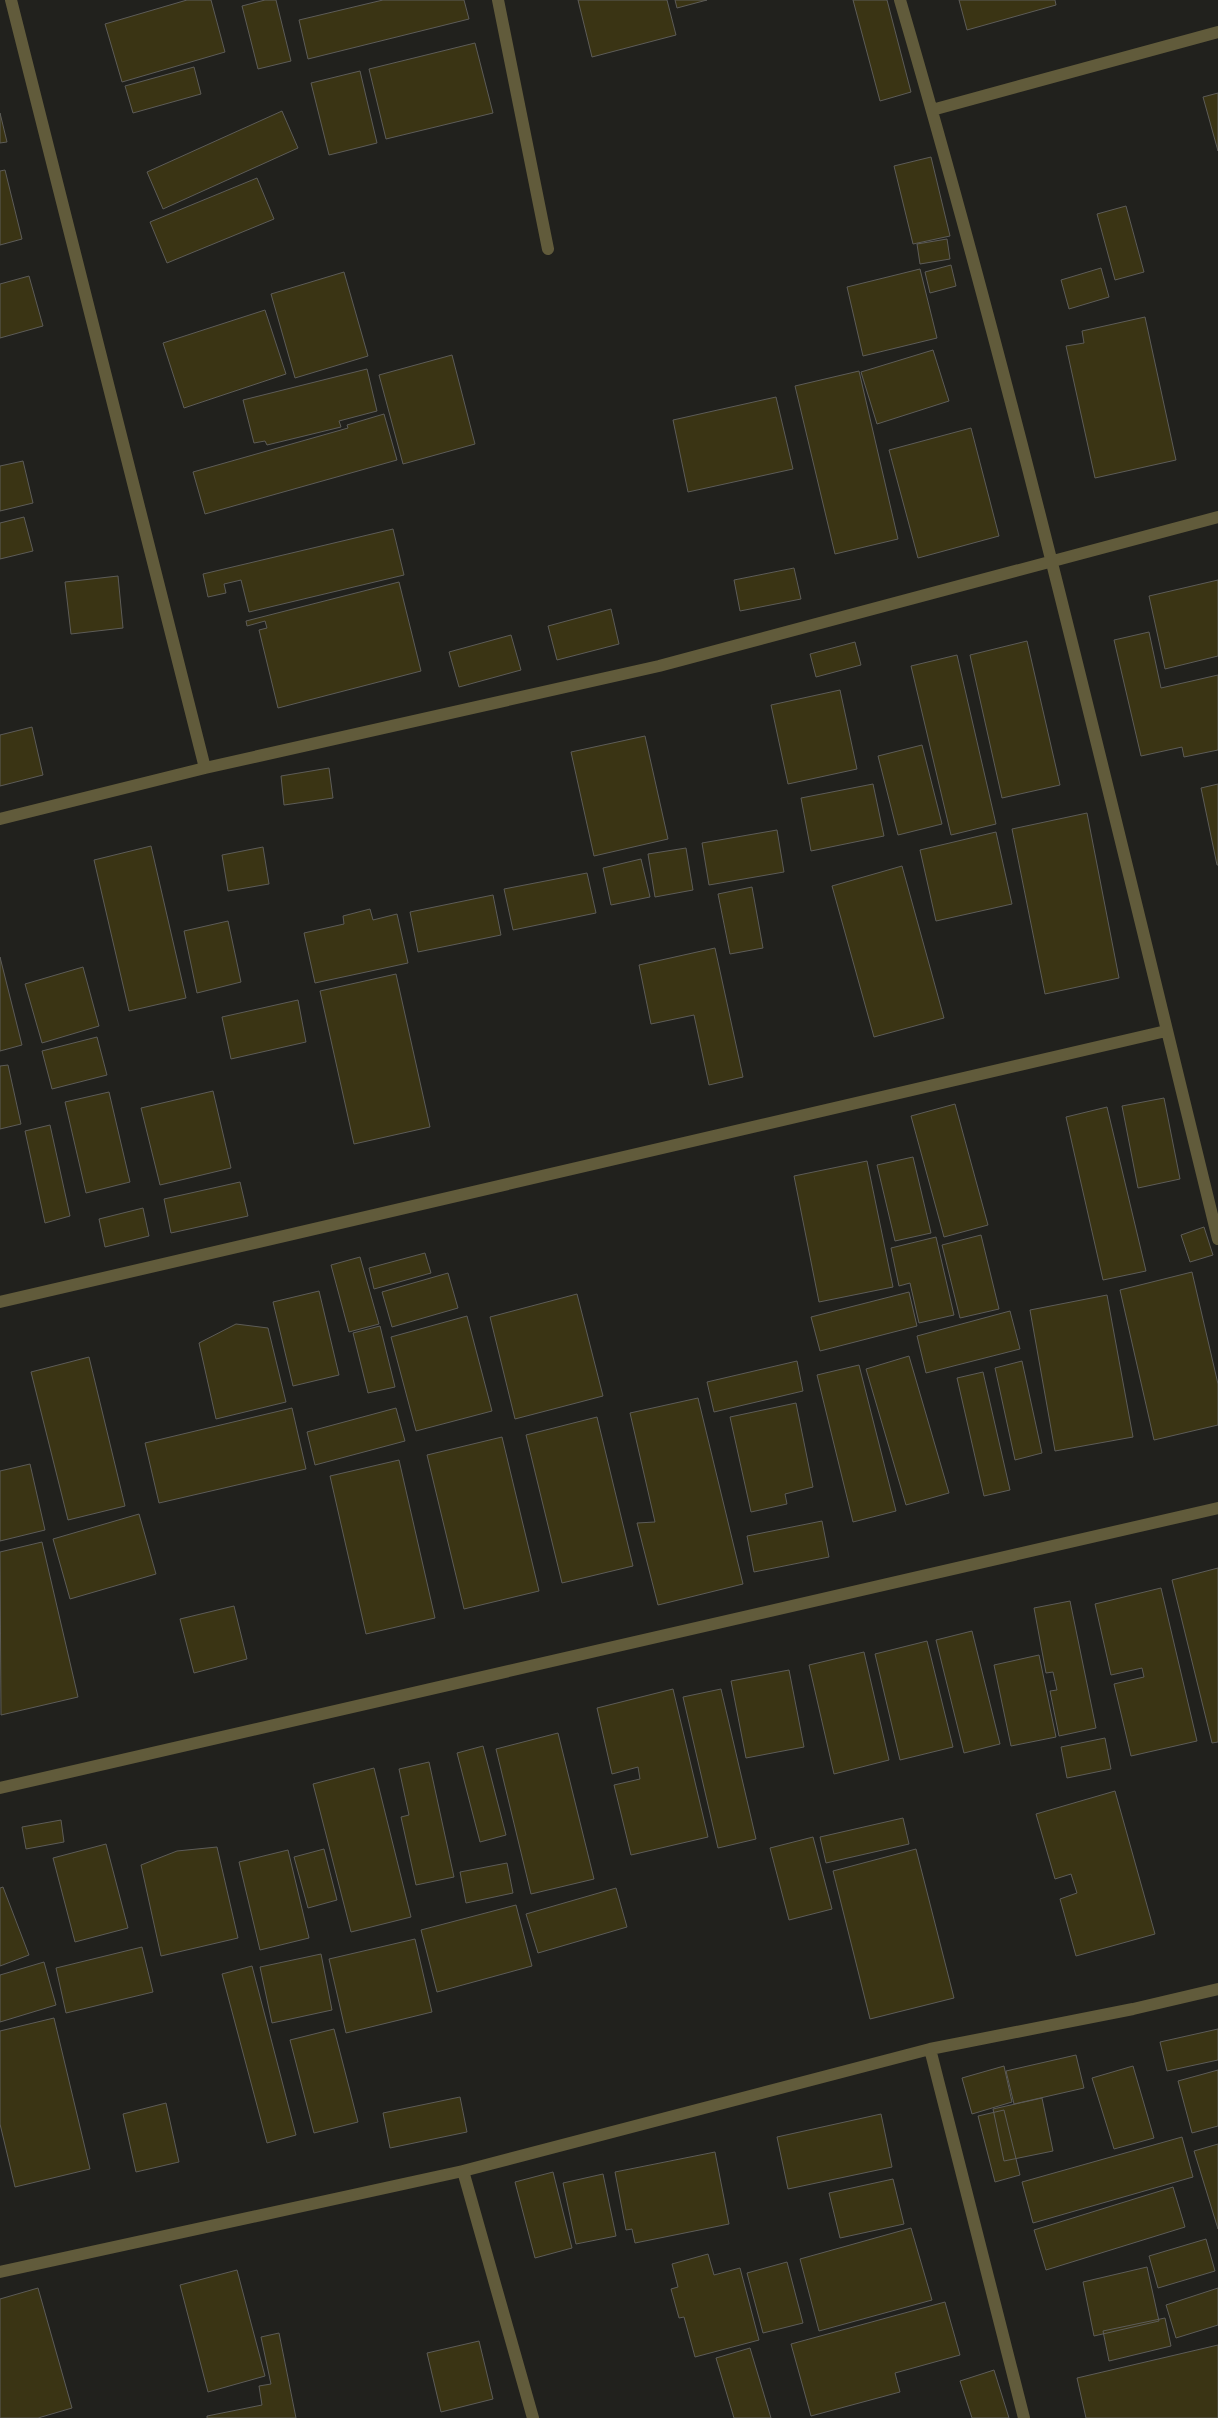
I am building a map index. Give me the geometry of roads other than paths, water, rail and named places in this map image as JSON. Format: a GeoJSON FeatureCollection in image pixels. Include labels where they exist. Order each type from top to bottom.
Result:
{"type":"FeatureCollection","features":[{"type":"Feature","properties":{"kind":"street"},"geometry":{"type":"LineString","coordinates":[[11,0],[204,768]]}},
{"type":"Feature","properties":{"kind":"street"},"geometry":{"type":"LineString","coordinates":[[498,0],[548,250]]}},
{"type":"Feature","properties":{"kind":"street"},"geometry":{"type":"LineString","coordinates":[[900,0],[932,110],[1051,562],[1218,1239]]}},
{"type":"Feature","properties":{"kind":"street"},"geometry":{"type":"LineString","coordinates":[[932,110],[1218,32]]}},
{"type":"Feature","properties":{"kind":"street"},"geometry":{"type":"LineString","coordinates":[[0,819],[204,768],[659,666],[1218,516]]}},
{"type":"Feature","properties":{"kind":"street"},"geometry":{"type":"LineString","coordinates":[[0,1302],[1166,1031]]}},
{"type":"Feature","properties":{"kind":"street"},"geometry":{"type":"LineString","coordinates":[[0,1788],[1218,1508]]}},
{"type":"Feature","properties":{"kind":"street"},"geometry":{"type":"LineString","coordinates":[[0,2272],[463,2171],[930,2049],[1133,2009],[1218,1990]]}},
{"type":"Feature","properties":{"kind":"street"},"geometry":{"type":"LineString","coordinates":[[930,2049],[1024,2418]]}},
{"type":"Feature","properties":{"kind":"street"},"geometry":{"type":"LineString","coordinates":[[463,2171],[533,2418]]}}]}
